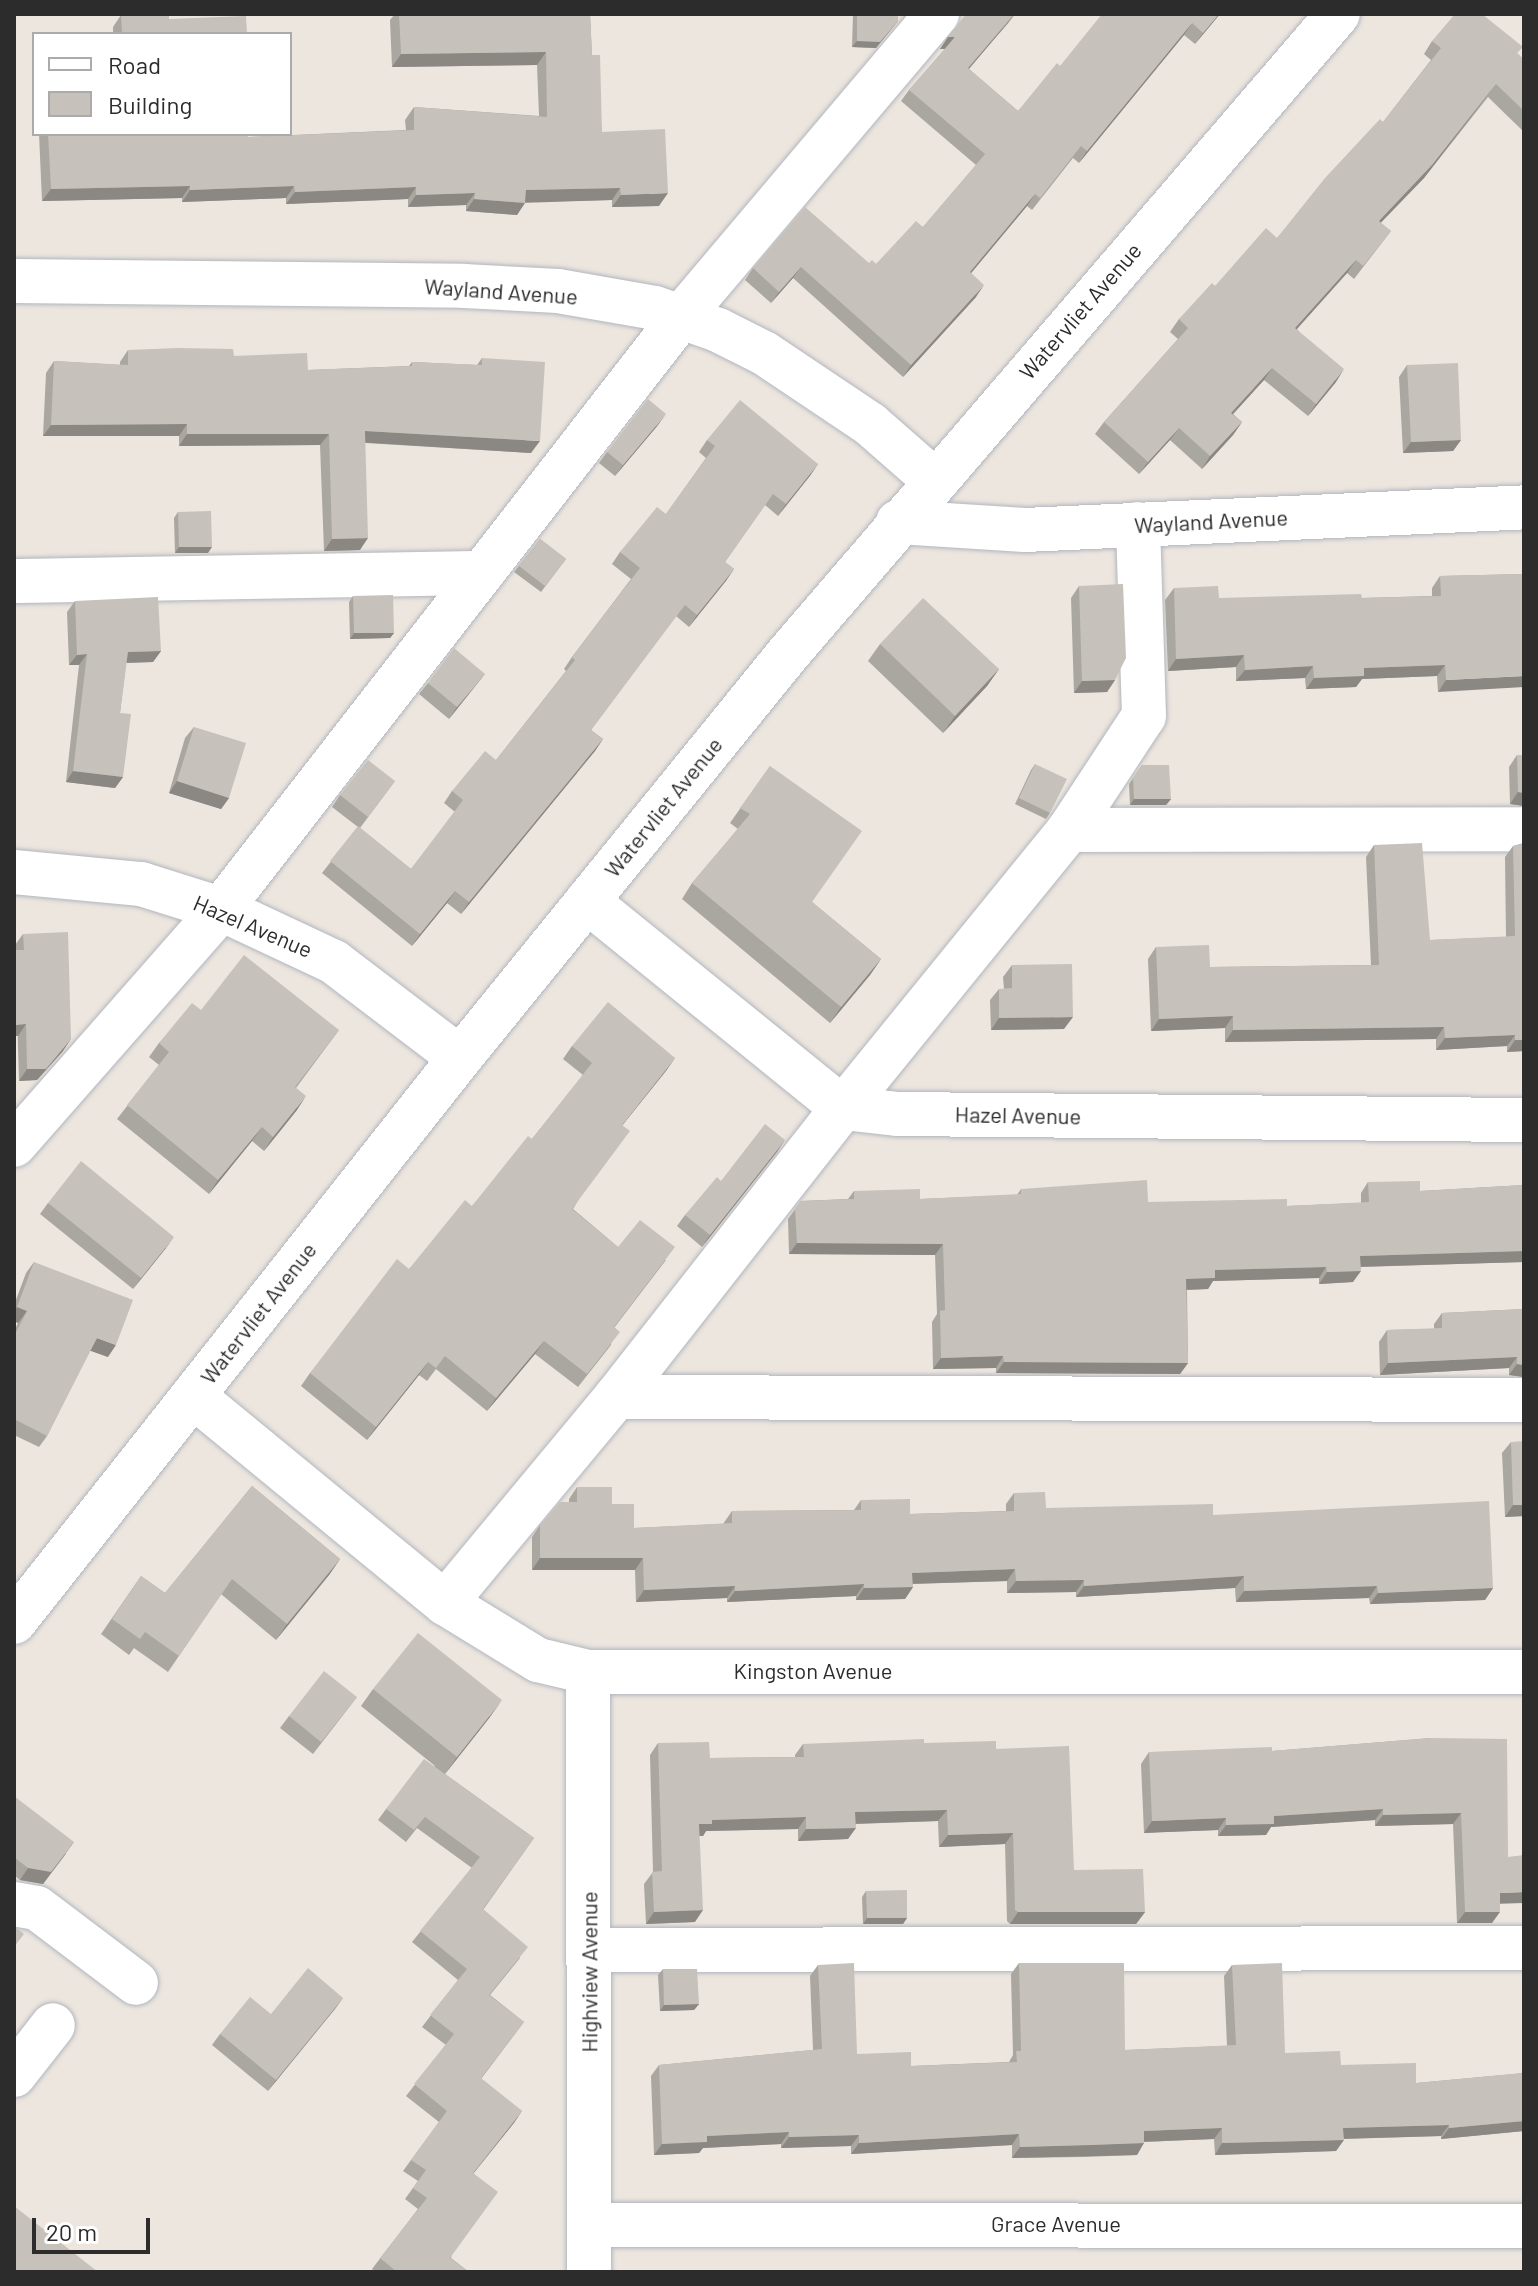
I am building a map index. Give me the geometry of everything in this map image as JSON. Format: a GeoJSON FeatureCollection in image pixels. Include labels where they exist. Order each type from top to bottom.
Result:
{"type":"FeatureCollection","features":[{"type":"Feature","properties":{"kind":"street"},"geometry":{"type":"LineString","coordinates":[[14,1145],[221,909],[681,317],[937,14]]}},
{"type":"Feature","properties":{"kind":"street","name":"Watervliet Avenue"},"geometry":{"type":"LineString","coordinates":[[14,1622],[460,1058],[898,522],[1338,14]]}},
{"type":"Feature","properties":{"kind":"street","name":"Wayland Avenue"},"geometry":{"type":"LineString","coordinates":[[14,281],[495,288],[558,291],[655,308],[764,353],[816,385],[870,424],[934,480]]}},
{"type":"Feature","properties":{"kind":"street","name":"Wayland Avenue"},"geometry":{"type":"LineString","coordinates":[[898,522],[1025,530],[1524,507]]}},
{"type":"Feature","properties":{"kind":"street"},"geometry":{"type":"LineString","coordinates":[[445,1603],[616,1397],[843,1108],[1069,830],[1144,716],[1138,524]]}},
{"type":"Feature","properties":{"kind":"street"},"geometry":{"type":"LineString","coordinates":[[14,581],[482,573]]}},
{"type":"Feature","properties":{"kind":"street"},"geometry":{"type":"LineString","coordinates":[[1069,830],[1524,829]]}},
{"type":"Feature","properties":{"kind":"street","name":"Hazel Avenue"},"geometry":{"type":"LineString","coordinates":[[14,872],[141,884],[221,909],[334,962],[460,1058]]}},
{"type":"Feature","properties":{"kind":"street"},"geometry":{"type":"LineString","coordinates":[[587,901],[843,1108]]}},
{"type":"Feature","properties":{"kind":"street","name":"Hazel Avenue"},"geometry":{"type":"LineString","coordinates":[[843,1108],[897,1114],[1524,1120]]}},
{"type":"Feature","properties":{"kind":"street","name":"Kingston Avenue"},"geometry":{"type":"LineString","coordinates":[[193,1396],[445,1603],[538,1660],[588,1672],[1524,1672]]}},
{"type":"Feature","properties":{"kind":"street"},"geometry":{"type":"LineString","coordinates":[[616,1397],[1524,1400]]}},
{"type":"Feature","properties":{"kind":"street","name":"Highview Avenue"},"geometry":{"type":"LineString","coordinates":[[588,1672],[589,2272]]}},
{"type":"Feature","properties":{"kind":"street"},"geometry":{"type":"LineString","coordinates":[[14,1904],[37,1908],[136,1983]]}},
{"type":"Feature","properties":{"kind":"street"},"geometry":{"type":"LineString","coordinates":[[590,1950],[1524,1948]]}},
{"type":"Feature","properties":{"kind":"street"},"geometry":{"type":"LineString","coordinates":[[14,2075],[53,2025]]}},
{"type":"Feature","properties":{"kind":"street","name":"Grace Avenue"},"geometry":{"type":"LineString","coordinates":[[589,2225],[1524,2226]]}},
{"type":"Feature","properties":{"kind":"building"},"geometry":{"type":"Polygon","coordinates":[[[169,14],[169,19],[246,16],[247,32],[122,32],[121,15],[169,14]]]}},
{"type":"Feature","properties":{"kind":"building"},"geometry":{"type":"Polygon","coordinates":[[[399,14],[590,14],[592,55],[600,55],[602,132],[665,129],[668,193],[621,195],[620,188],[526,190],[525,203],[474,199],[475,193],[416,195],[416,187],[295,192],[294,186],[190,190],[190,186],[51,189],[48,136],[248,137],[414,130],[414,107],[547,117],[546,52],[401,54],[399,14]]]}},
{"type":"Feature","properties":{"kind":"building"},"geometry":{"type":"Polygon","coordinates":[[[857,14],[898,14],[898,21],[880,42],[857,41],[857,14]]]}},
{"type":"Feature","properties":{"kind":"building"},"geometry":{"type":"Polygon","coordinates":[[[966,14],[1014,14],[968,68],[1018,111],[1102,14],[1219,14],[1203,33],[1192,23],[1087,151],[1081,146],[1040,198],[1035,194],[970,272],[984,285],[911,365],[801,267],[779,292],[753,268],[805,207],[869,263],[872,260],[876,264],[916,221],[923,227],[985,154],[909,90],[955,37],[948,37],[966,14]]]}},
{"type":"Feature","properties":{"kind":"building"},"geometry":{"type":"Polygon","coordinates":[[[1455,14],[1482,14],[1523,47],[1517,53],[1524,60],[1524,111],[1496,84],[1432,165],[1379,221],[1391,231],[1363,266],[1356,260],[1295,328],[1344,369],[1316,404],[1272,368],[1231,413],[1242,422],[1210,456],[1179,428],[1148,462],[1104,422],[1188,328],[1179,319],[1212,283],[1215,286],[1266,228],[1277,238],[1325,178],[1380,119],[1383,122],[1441,48],[1432,41],[1455,14]]]}},
{"type":"Feature","properties":{"kind":"building"},"geometry":{"type":"Polygon","coordinates":[[[233,349],[234,356],[307,353],[308,370],[412,366],[412,362],[482,365],[482,358],[545,362],[540,441],[365,431],[368,538],[332,539],[329,434],[187,434],[187,424],[51,425],[54,361],[128,365],[128,350],[233,349]]]}},
{"type":"Feature","properties":{"kind":"building"},"geometry":{"type":"Polygon","coordinates":[[[1458,363],[1461,440],[1411,442],[1407,365],[1458,363]]]}},
{"type":"Feature","properties":{"kind":"building"},"geometry":{"type":"Polygon","coordinates":[[[648,399],[666,414],[623,465],[607,452],[648,399]]]}},
{"type":"Feature","properties":{"kind":"building"},"geometry":{"type":"Polygon","coordinates":[[[740,400],[818,464],[786,504],[773,494],[725,562],[734,569],[697,615],[685,605],[591,730],[603,739],[469,902],[455,891],[420,934],[330,861],[358,826],[411,869],[463,800],[452,791],[485,751],[496,760],[575,660],[572,657],[640,568],[620,552],[657,507],[666,514],[715,446],[707,440],[740,400]]]}},
{"type":"Feature","properties":{"kind":"building"},"geometry":{"type":"Polygon","coordinates":[[[211,511],[212,547],[179,547],[178,512],[211,511]]]}},
{"type":"Feature","properties":{"kind":"building"},"geometry":{"type":"Polygon","coordinates":[[[540,539],[566,559],[545,586],[519,566],[540,539]]]}},
{"type":"Feature","properties":{"kind":"building"},"geometry":{"type":"Polygon","coordinates":[[[1524,574],[1524,676],[1446,680],[1445,665],[1364,668],[1364,676],[1314,678],[1313,666],[1245,670],[1244,655],[1176,659],[1174,588],[1218,586],[1219,598],[1361,594],[1362,598],[1441,596],[1440,576],[1524,574]]]}},
{"type":"Feature","properties":{"kind":"building"},"geometry":{"type":"Polygon","coordinates":[[[1123,584],[1126,658],[1115,680],[1082,681],[1079,586],[1123,584]]]}},
{"type":"Feature","properties":{"kind":"building"},"geometry":{"type":"Polygon","coordinates":[[[393,595],[394,633],[354,633],[353,596],[393,595]]]}},
{"type":"Feature","properties":{"kind":"building"},"geometry":{"type":"Polygon","coordinates":[[[158,597],[161,651],[128,652],[120,713],[131,714],[123,777],[73,771],[87,654],[77,655],[75,601],[158,597]]]}},
{"type":"Feature","properties":{"kind":"building"},"geometry":{"type":"Polygon","coordinates":[[[923,598],[999,669],[955,716],[880,644],[923,598]]]}},
{"type":"Feature","properties":{"kind":"building"},"geometry":{"type":"Polygon","coordinates":[[[454,648],[485,674],[457,707],[428,683],[454,648]]]}},
{"type":"Feature","properties":{"kind":"building"},"geometry":{"type":"Polygon","coordinates":[[[194,727],[246,743],[229,798],[177,781],[194,727]]]}},
{"type":"Feature","properties":{"kind":"building"},"geometry":{"type":"Polygon","coordinates":[[[1517,755],[1524,755],[1524,793],[1518,792],[1517,755]]]}},
{"type":"Feature","properties":{"kind":"building"},"geometry":{"type":"Polygon","coordinates":[[[368,760],[395,781],[368,817],[340,795],[368,760]]]}},
{"type":"Feature","properties":{"kind":"building"},"geometry":{"type":"Polygon","coordinates":[[[1035,764],[1067,779],[1050,813],[1019,798],[1035,764]]]}},
{"type":"Feature","properties":{"kind":"building"},"geometry":{"type":"Polygon","coordinates":[[[1142,765],[1169,765],[1171,799],[1134,799],[1133,778],[1142,765]]]}},
{"type":"Feature","properties":{"kind":"building"},"geometry":{"type":"Polygon","coordinates":[[[770,766],[862,831],[812,902],[881,959],[841,1007],[692,883],[750,814],[740,808],[770,766]]]}},
{"type":"Feature","properties":{"kind":"building"},"geometry":{"type":"Polygon","coordinates":[[[1422,843],[1430,940],[1515,936],[1513,846],[1524,843],[1524,1040],[1515,1040],[1515,1035],[1445,1038],[1444,1027],[1233,1030],[1233,1016],[1159,1019],[1156,947],[1209,945],[1210,967],[1379,965],[1374,845],[1422,843]]]}},
{"type":"Feature","properties":{"kind":"building"},"geometry":{"type":"Polygon","coordinates":[[[68,932],[71,1039],[46,1069],[27,1069],[26,1024],[14,1025],[14,950],[24,950],[23,934],[68,932]]]}},
{"type":"Feature","properties":{"kind":"building"},"geometry":{"type":"Polygon","coordinates":[[[244,955],[339,1030],[295,1087],[306,1096],[273,1137],[262,1127],[218,1180],[127,1105],[169,1052],[159,1043],[192,1003],[201,1010],[244,955]]]}},
{"type":"Feature","properties":{"kind":"building"},"geometry":{"type":"Polygon","coordinates":[[[1072,964],[1073,1017],[999,1018],[999,989],[1012,988],[1012,965],[1072,964]]]}},
{"type":"Feature","properties":{"kind":"building"},"geometry":{"type":"Polygon","coordinates":[[[608,1002],[675,1058],[622,1125],[630,1131],[572,1209],[618,1247],[640,1220],[675,1247],[614,1327],[620,1332],[587,1374],[544,1341],[496,1398],[445,1356],[436,1368],[428,1362],[376,1427],[310,1373],[397,1259],[409,1269],[465,1200],[472,1206],[528,1136],[532,1139],[592,1063],[572,1046],[608,1002]]]}},
{"type":"Feature","properties":{"kind":"building"},"geometry":{"type":"Polygon","coordinates":[[[765,1124],[785,1140],[710,1235],[685,1215],[717,1177],[721,1181],[765,1124]]]}},
{"type":"Feature","properties":{"kind":"building"},"geometry":{"type":"Polygon","coordinates":[[[81,1161],[174,1237],[141,1278],[48,1203],[81,1161]]]}},
{"type":"Feature","properties":{"kind":"building"},"geometry":{"type":"Polygon","coordinates":[[[1147,1180],[1148,1202],[1287,1199],[1287,1206],[1369,1202],[1368,1182],[1420,1181],[1420,1191],[1524,1185],[1524,1251],[1360,1256],[1361,1271],[1327,1272],[1326,1267],[1215,1270],[1215,1278],[1186,1279],[1188,1363],[1004,1362],[1003,1356],[941,1358],[940,1311],[945,1310],[943,1244],[797,1243],[795,1208],[801,1201],[854,1199],[854,1191],[920,1189],[920,1199],[1021,1194],[1021,1189],[1147,1180]]]}},
{"type":"Feature","properties":{"kind":"building"},"geometry":{"type":"Polygon","coordinates":[[[34,1262],[133,1300],[116,1345],[97,1338],[47,1436],[14,1419],[14,1336],[27,1311],[17,1307],[34,1262]]]}},
{"type":"Feature","properties":{"kind":"building"},"geometry":{"type":"Polygon","coordinates":[[[1524,1309],[1524,1365],[1517,1364],[1517,1357],[1388,1363],[1387,1330],[1442,1328],[1442,1313],[1524,1309]]]}},
{"type":"Feature","properties":{"kind":"building"},"geometry":{"type":"Polygon","coordinates":[[[1524,1441],[1524,1505],[1513,1505],[1511,1442],[1524,1441]]]}},
{"type":"Feature","properties":{"kind":"building"},"geometry":{"type":"Polygon","coordinates":[[[252,1486],[340,1559],[287,1624],[232,1579],[179,1656],[145,1632],[140,1639],[112,1619],[141,1576],[165,1593],[252,1486]]]}},
{"type":"Feature","properties":{"kind":"building"},"geometry":{"type":"Polygon","coordinates":[[[577,1487],[612,1487],[612,1504],[634,1504],[634,1528],[732,1523],[732,1511],[861,1510],[861,1500],[910,1499],[910,1514],[1014,1511],[1014,1493],[1045,1492],[1046,1508],[1213,1504],[1213,1515],[1489,1501],[1493,1588],[1378,1593],[1377,1586],[1244,1591],[1244,1576],[1084,1586],[1084,1580],[1016,1581],[1015,1569],[912,1573],[913,1587],[864,1588],[864,1584],[735,1591],[735,1586],[644,1590],[643,1558],[540,1558],[540,1525],[560,1502],[577,1502],[577,1487]]]}},
{"type":"Feature","properties":{"kind":"building"},"geometry":{"type":"Polygon","coordinates":[[[418,1633],[502,1700],[457,1757],[373,1689],[418,1633]]]}},
{"type":"Feature","properties":{"kind":"building"},"geometry":{"type":"Polygon","coordinates":[[[324,1671],[357,1697],[321,1742],[289,1716],[324,1671]]]}},
{"type":"Feature","properties":{"kind":"building"},"geometry":{"type":"Polygon","coordinates":[[[1431,1738],[1507,1739],[1508,1857],[1524,1855],[1524,1892],[1500,1893],[1500,1912],[1465,1912],[1461,1813],[1383,1815],[1383,1809],[1274,1816],[1274,1824],[1226,1825],[1226,1818],[1152,1821],[1149,1752],[1272,1747],[1272,1751],[1431,1738]]]}},
{"type":"Feature","properties":{"kind":"building"},"geometry":{"type":"Polygon","coordinates":[[[924,1739],[924,1743],[996,1741],[996,1749],[1069,1746],[1074,1870],[1143,1869],[1145,1912],[1018,1912],[1015,1910],[1013,1833],[948,1835],[947,1810],[855,1812],[856,1828],[806,1829],[806,1817],[712,1820],[712,1824],[699,1824],[703,1910],[654,1912],[652,1872],[662,1871],[658,1743],[709,1742],[710,1758],[804,1757],[803,1744],[924,1739]]]}},
{"type":"Feature","properties":{"kind":"building"},"geometry":{"type":"Polygon","coordinates":[[[424,1759],[534,1838],[483,1909],[528,1947],[489,1995],[524,2022],[481,2078],[522,2111],[473,2173],[498,2192],[450,2258],[469,2272],[397,2272],[380,2258],[427,2198],[413,2188],[426,2170],[411,2160],[447,2111],[414,2084],[454,2034],[430,2015],[467,1969],[420,1931],[480,1857],[425,1817],[414,1830],[386,1809],[424,1759]]]}},
{"type":"Feature","properties":{"kind":"building"},"geometry":{"type":"Polygon","coordinates":[[[14,1796],[74,1842],[51,1872],[28,1868],[14,1857],[14,1796]]]}},
{"type":"Feature","properties":{"kind":"building"},"geometry":{"type":"Polygon","coordinates":[[[907,1890],[907,1918],[867,1918],[866,1891],[907,1890]]]}},
{"type":"Feature","properties":{"kind":"building"},"geometry":{"type":"Polygon","coordinates":[[[14,1926],[24,1934],[14,1947],[14,1926]]]}},
{"type":"Feature","properties":{"kind":"building"},"geometry":{"type":"Polygon","coordinates":[[[854,1963],[857,2054],[911,2052],[911,2066],[1017,2062],[1016,2051],[1021,2051],[1019,1963],[1124,1963],[1125,2050],[1236,2045],[1232,1965],[1282,1963],[1285,2053],[1340,2051],[1341,2065],[1416,2063],[1416,2083],[1524,2073],[1524,2121],[1449,2128],[1449,2125],[1343,2128],[1344,2140],[1222,2143],[1222,2128],[1144,2131],[1144,2143],[1092,2145],[1020,2147],[1019,2134],[859,2143],[859,2135],[789,2137],[789,2132],[707,2136],[707,2142],[662,2144],[659,2065],[822,2049],[818,1965],[854,1963]]]}},
{"type":"Feature","properties":{"kind":"building"},"geometry":{"type":"Polygon","coordinates":[[[308,1968],[343,1998],[276,2080],[220,2034],[250,1997],[271,2014],[308,1968]]]}},
{"type":"Feature","properties":{"kind":"building"},"geometry":{"type":"Polygon","coordinates":[[[663,1969],[697,1969],[699,2004],[664,2005],[663,1969]]]}},
{"type":"Feature","properties":{"kind":"building"},"geometry":{"type":"Polygon","coordinates":[[[14,2206],[98,2272],[14,2272],[14,2206]]]}}]}
